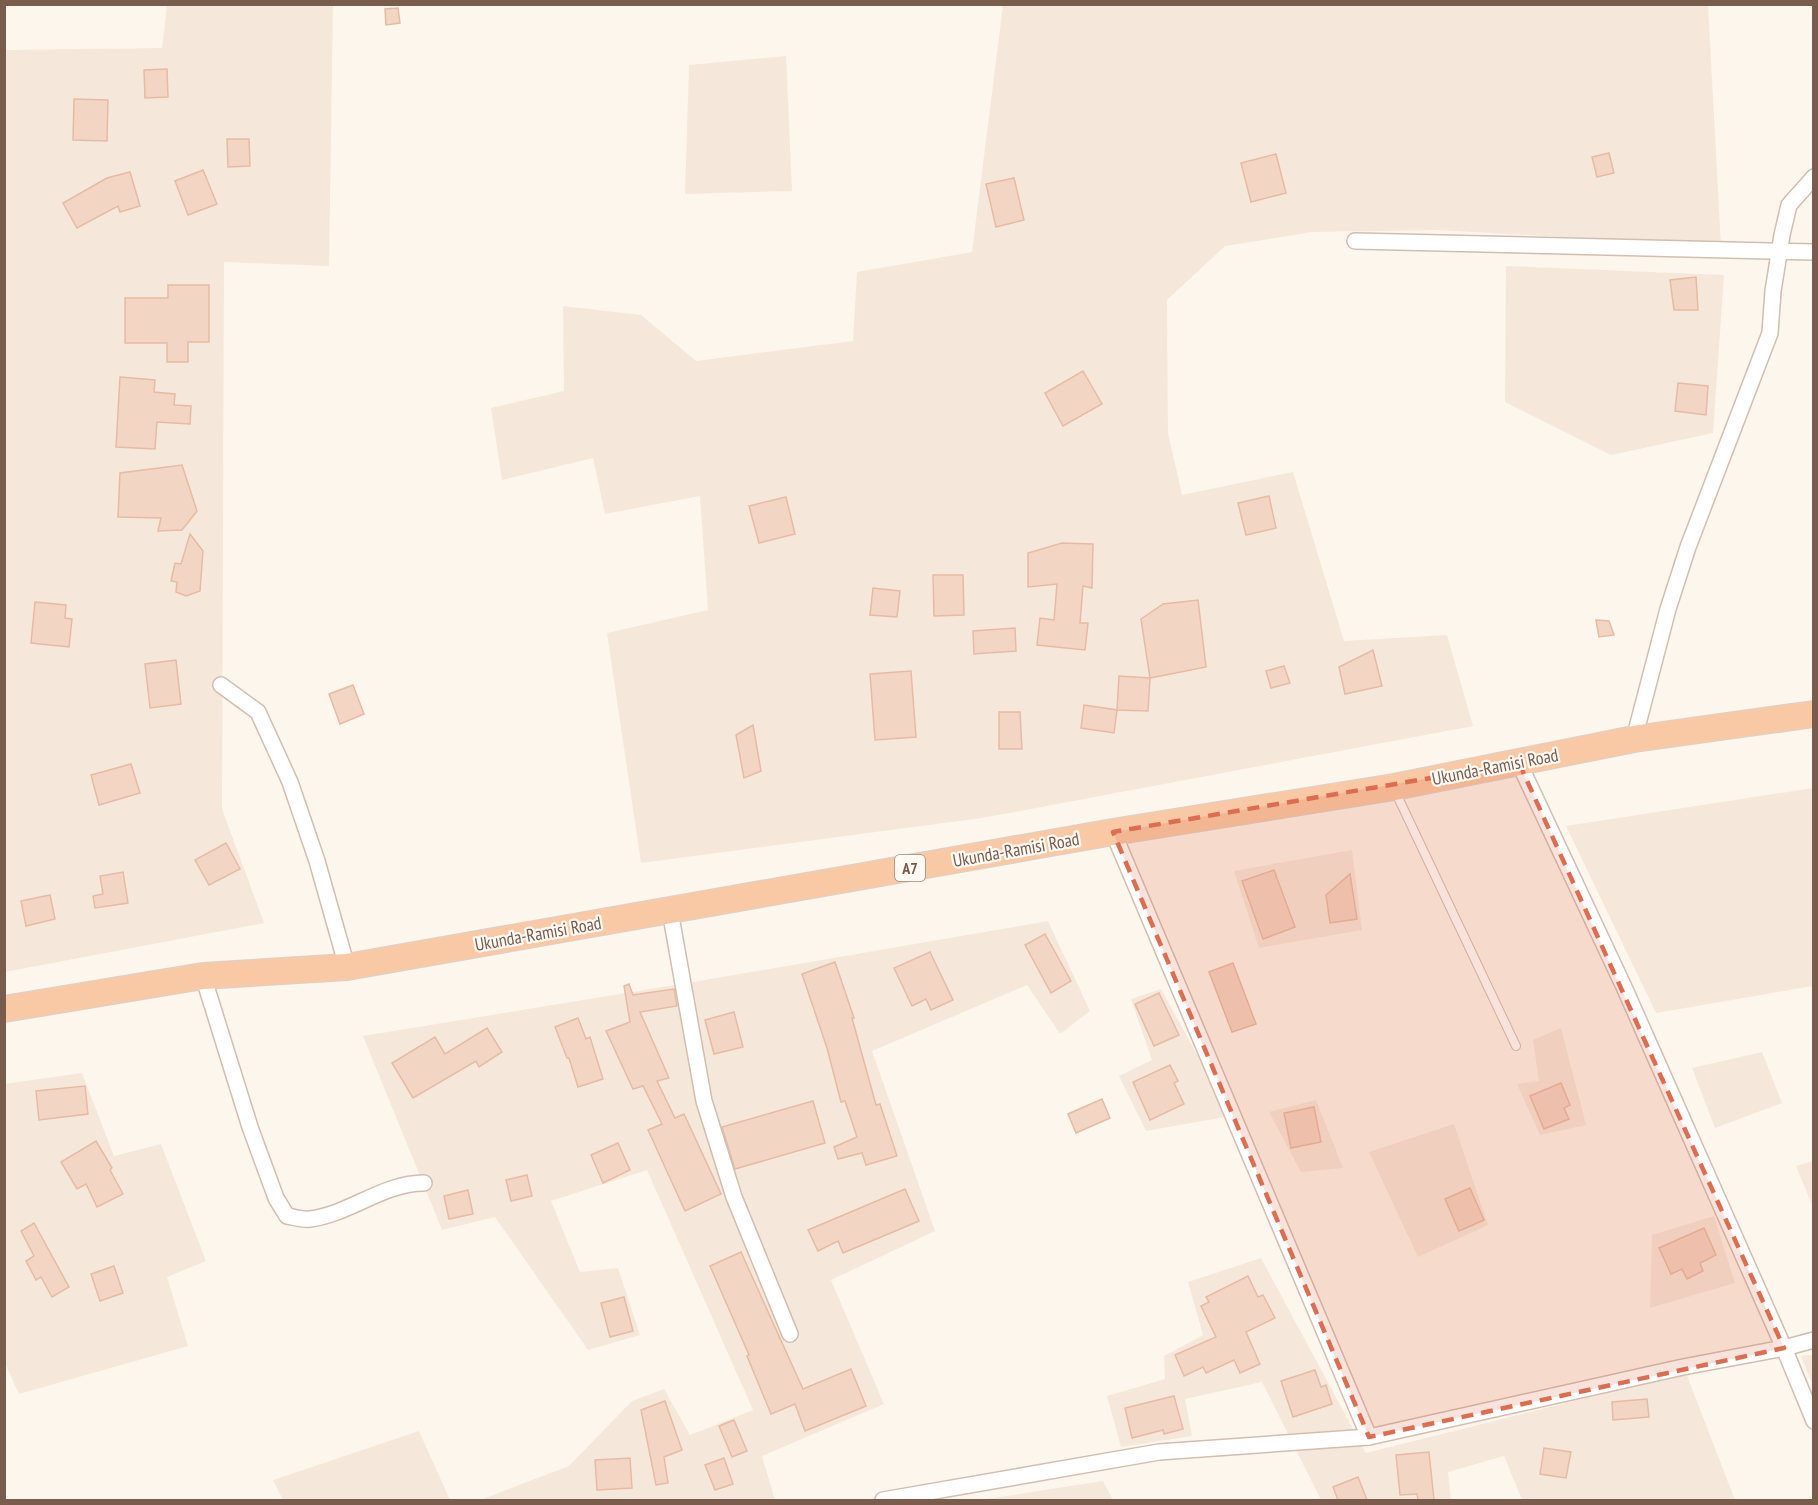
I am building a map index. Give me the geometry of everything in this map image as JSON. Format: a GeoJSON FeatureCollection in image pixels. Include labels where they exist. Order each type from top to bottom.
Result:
{"type":"FeatureCollection","features":[{"type":"Feature","properties":{"kind":"highway","name":"Ukunda-Ramisi Road"},"geometry":{"type":"LineString","coordinates":[[4,1009],[203,976],[347,967],[1113,832],[1394,787],[1634,739],[1814,714]]}},
{"type":"Feature","properties":{"kind":"street"},"geometry":{"type":"LineString","coordinates":[[1634,739],[1668,609],[1688,548],[1770,333],[1779,251],[1790,205],[1814,177]]}},
{"type":"Feature","properties":{"kind":"street"},"geometry":{"type":"LineString","coordinates":[[1355,241],[1814,252]]}},
{"type":"Feature","properties":{"kind":"street"},"geometry":{"type":"LineString","coordinates":[[221,685],[258,712],[290,782],[317,861],[347,967]]}},
{"type":"Feature","properties":{"kind":"street"},"geometry":{"type":"LineString","coordinates":[[1519,763],[1629,998],[1784,1348],[1814,1422]]}},
{"type":"Feature","properties":{"kind":"street"},"geometry":{"type":"LineString","coordinates":[[1113,832],[1369,1437]]}},
{"type":"Feature","properties":{"kind":"street"},"geometry":{"type":"LineString","coordinates":[[670,911],[704,1101],[734,1197],[790,1334]]}},
{"type":"Feature","properties":{"kind":"street"},"geometry":{"type":"LineString","coordinates":[[203,976],[250,1127],[276,1198],[287,1216],[307,1220],[336,1214],[399,1186],[424,1183]]}},
{"type":"Feature","properties":{"kind":"street"},"geometry":{"type":"LineString","coordinates":[[883,1500],[1159,1452],[1369,1437],[1814,1340]]}},
{"type":"Feature","properties":{"kind":"lane"},"geometry":{"type":"LineString","coordinates":[[1394,787],[1515,1046]]}},
{"type":"Feature","properties":{"kind":"highlighted area"},"geometry":{"type":"Polygon","coordinates":[[[1519,763],[1784,1348],[1369,1437],[1113,832],[1519,763]]]}},
{"type":"Feature","properties":{"kind":"shaded area"},"geometry":{"type":"Polygon","coordinates":[[[167,5],[333,5],[329,266],[224,262],[222,809],[264,923],[5,972],[4,50],[162,48],[167,5]]]}},
{"type":"Feature","properties":{"kind":"shaded area"},"geometry":{"type":"Polygon","coordinates":[[[1003,5],[1708,5],[1721,246],[1438,230],[1313,232],[1225,246],[1167,300],[1168,433],[1182,495],[1293,472],[1344,641],[1447,635],[1473,726],[982,818],[641,863],[607,633],[708,610],[700,496],[605,514],[593,458],[502,480],[491,408],[564,391],[563,306],[641,315],[696,361],[853,341],[857,272],[972,252],[1003,5]]]}},
{"type":"Feature","properties":{"kind":"shaded area"},"geometry":{"type":"Polygon","coordinates":[[[786,56],[792,191],[685,194],[689,65],[786,56]]]}},
{"type":"Feature","properties":{"kind":"shaded area"},"geometry":{"type":"Polygon","coordinates":[[[1506,266],[1724,275],[1713,433],[1611,455],[1505,402],[1506,266]]]}},
{"type":"Feature","properties":{"kind":"shaded area"},"geometry":{"type":"Polygon","coordinates":[[[1813,788],[1813,986],[1656,1013],[1566,826],[1813,788]]]}},
{"type":"Feature","properties":{"kind":"shaded area"},"geometry":{"type":"Polygon","coordinates":[[[1352,850],[1362,930],[1259,948],[1234,871],[1352,850]]]}},
{"type":"Feature","properties":{"kind":"shaded area"},"geometry":{"type":"Polygon","coordinates":[[[1048,921],[1090,1011],[1060,1034],[1027,985],[872,1051],[935,1231],[831,1280],[884,1404],[762,1456],[775,1500],[480,1500],[569,1466],[632,1401],[664,1389],[690,1435],[753,1410],[647,1170],[551,1201],[580,1272],[618,1268],[640,1335],[588,1350],[495,1217],[442,1230],[363,1036],[1048,921]]]}},
{"type":"Feature","properties":{"kind":"shaded area"},"geometry":{"type":"Polygon","coordinates":[[[1161,989],[1231,1116],[1146,1131],[1119,1076],[1152,1060],[1131,999],[1161,989]]]}},
{"type":"Feature","properties":{"kind":"shaded area"},"geometry":{"type":"Polygon","coordinates":[[[1561,1028],[1586,1125],[1540,1135],[1517,1084],[1539,1081],[1533,1040],[1561,1028]]]}},
{"type":"Feature","properties":{"kind":"shaded area"},"geometry":{"type":"Polygon","coordinates":[[[1762,1052],[1782,1103],[1715,1128],[1692,1068],[1762,1052]]]}},
{"type":"Feature","properties":{"kind":"shaded area"},"geometry":{"type":"Polygon","coordinates":[[[82,1073],[114,1156],[161,1144],[206,1261],[167,1277],[188,1346],[19,1394],[4,1361],[4,1084],[82,1073]]]}},
{"type":"Feature","properties":{"kind":"shaded area"},"geometry":{"type":"Polygon","coordinates":[[[1316,1100],[1343,1168],[1301,1172],[1269,1112],[1316,1100]]]}},
{"type":"Feature","properties":{"kind":"shaded area"},"geometry":{"type":"Polygon","coordinates":[[[1454,1124],[1488,1225],[1418,1257],[1369,1152],[1454,1124]]]}},
{"type":"Feature","properties":{"kind":"shaded area"},"geometry":{"type":"Polygon","coordinates":[[[1814,1161],[1813,1207],[1796,1166],[1814,1161]]]}},
{"type":"Feature","properties":{"kind":"shaded area"},"geometry":{"type":"Polygon","coordinates":[[[1714,1216],[1735,1283],[1650,1308],[1652,1235],[1714,1216]]]}},
{"type":"Feature","properties":{"kind":"shaded area"},"geometry":{"type":"Polygon","coordinates":[[[1261,1258],[1366,1453],[1686,1373],[1735,1500],[1522,1500],[1504,1456],[1448,1472],[1451,1500],[1321,1500],[1262,1382],[1185,1399],[1192,1436],[1121,1447],[1107,1396],[1165,1379],[1164,1356],[1203,1335],[1188,1282],[1261,1258]]]}},
{"type":"Feature","properties":{"kind":"shaded area"},"geometry":{"type":"Polygon","coordinates":[[[1814,1355],[1813,1386],[1801,1356],[1814,1355]]]}},
{"type":"Feature","properties":{"kind":"shaded area"},"geometry":{"type":"Polygon","coordinates":[[[419,1431],[450,1500],[283,1500],[273,1480],[419,1431]]]}},
{"type":"Feature","properties":{"kind":"shaded area"},"geometry":{"type":"Polygon","coordinates":[[[1103,1481],[1113,1500],[980,1500],[1103,1481]]]}},
{"type":"Feature","properties":{"kind":"building"},"geometry":{"type":"Polygon","coordinates":[[[398,8],[400,23],[386,25],[385,9],[398,8]]]}},
{"type":"Feature","properties":{"kind":"building"},"geometry":{"type":"Polygon","coordinates":[[[167,69],[168,97],[145,98],[144,70],[167,69]]]}},
{"type":"Feature","properties":{"kind":"building"},"geometry":{"type":"Polygon","coordinates":[[[74,99],[108,100],[107,141],[73,140],[74,99]]]}},
{"type":"Feature","properties":{"kind":"building"},"geometry":{"type":"Polygon","coordinates":[[[227,139],[249,139],[250,166],[228,167],[227,139]]]}},
{"type":"Feature","properties":{"kind":"building"},"geometry":{"type":"Polygon","coordinates":[[[1609,153],[1614,173],[1597,177],[1592,157],[1609,153]]]}},
{"type":"Feature","properties":{"kind":"building"},"geometry":{"type":"Polygon","coordinates":[[[1276,154],[1286,193],[1251,202],[1241,163],[1276,154]]]}},
{"type":"Feature","properties":{"kind":"building"},"geometry":{"type":"Polygon","coordinates":[[[203,170],[217,204],[188,215],[175,181],[203,170]]]}},
{"type":"Feature","properties":{"kind":"building"},"geometry":{"type":"Polygon","coordinates":[[[130,172],[140,206],[120,212],[118,206],[77,228],[63,203],[107,178],[130,172]]]}},
{"type":"Feature","properties":{"kind":"building"},"geometry":{"type":"Polygon","coordinates":[[[1014,178],[1024,220],[996,227],[986,184],[1014,178]]]}},
{"type":"Feature","properties":{"kind":"building"},"geometry":{"type":"Polygon","coordinates":[[[1696,277],[1698,310],[1674,310],[1670,280],[1696,277]]]}},
{"type":"Feature","properties":{"kind":"building"},"geometry":{"type":"Polygon","coordinates":[[[168,285],[209,285],[209,342],[188,342],[188,362],[167,362],[167,343],[125,343],[125,298],[168,298],[168,285]]]}},
{"type":"Feature","properties":{"kind":"building"},"geometry":{"type":"Polygon","coordinates":[[[1083,371],[1102,404],[1063,426],[1045,393],[1083,371]]]}},
{"type":"Feature","properties":{"kind":"building"},"geometry":{"type":"Polygon","coordinates":[[[120,377],[155,380],[154,392],[175,394],[174,405],[191,406],[190,424],[157,422],[155,449],[116,447],[120,377]]]}},
{"type":"Feature","properties":{"kind":"building"},"geometry":{"type":"Polygon","coordinates":[[[1678,383],[1708,386],[1706,415],[1675,411],[1678,383]]]}},
{"type":"Feature","properties":{"kind":"building"},"geometry":{"type":"Polygon","coordinates":[[[182,465],[197,511],[182,530],[158,531],[161,518],[118,517],[120,473],[182,465]]]}},
{"type":"Feature","properties":{"kind":"building"},"geometry":{"type":"Polygon","coordinates":[[[1269,496],[1276,528],[1246,535],[1238,503],[1269,496]]]}},
{"type":"Feature","properties":{"kind":"building"},"geometry":{"type":"Polygon","coordinates":[[[786,497],[795,534],[759,543],[749,506],[786,497]]]}},
{"type":"Feature","properties":{"kind":"building"},"geometry":{"type":"Polygon","coordinates":[[[190,534],[203,551],[200,591],[186,596],[176,592],[177,582],[171,581],[175,563],[181,564],[190,534]]]}},
{"type":"Feature","properties":{"kind":"building"},"geometry":{"type":"Polygon","coordinates":[[[1062,543],[1093,544],[1092,588],[1083,586],[1080,623],[1088,623],[1085,650],[1037,645],[1040,618],[1054,620],[1057,584],[1028,587],[1028,553],[1062,543]]]}},
{"type":"Feature","properties":{"kind":"building"},"geometry":{"type":"Polygon","coordinates":[[[933,575],[963,575],[964,615],[934,616],[933,575]]]}},
{"type":"Feature","properties":{"kind":"building"},"geometry":{"type":"Polygon","coordinates":[[[873,588],[900,591],[897,617],[870,615],[873,588]]]}},
{"type":"Feature","properties":{"kind":"building"},"geometry":{"type":"Polygon","coordinates":[[[1198,600],[1206,667],[1150,678],[1141,619],[1163,604],[1198,600]]]}},
{"type":"Feature","properties":{"kind":"building"},"geometry":{"type":"Polygon","coordinates":[[[35,602],[66,605],[65,618],[72,619],[69,647],[31,643],[35,602]]]}},
{"type":"Feature","properties":{"kind":"building"},"geometry":{"type":"Polygon","coordinates":[[[1596,620],[1609,621],[1614,635],[1599,637],[1596,620]]]}},
{"type":"Feature","properties":{"kind":"building"},"geometry":{"type":"Polygon","coordinates":[[[1015,628],[1016,651],[974,654],[973,631],[1015,628]]]}},
{"type":"Feature","properties":{"kind":"building"},"geometry":{"type":"Polygon","coordinates":[[[1373,650],[1382,686],[1345,694],[1339,667],[1373,650]]]}},
{"type":"Feature","properties":{"kind":"building"},"geometry":{"type":"Polygon","coordinates":[[[176,660],[181,704],[150,708],[145,664],[176,660]]]}},
{"type":"Feature","properties":{"kind":"building"},"geometry":{"type":"Polygon","coordinates":[[[1284,666],[1290,683],[1271,688],[1266,671],[1284,666]]]}},
{"type":"Feature","properties":{"kind":"building"},"geometry":{"type":"Polygon","coordinates":[[[911,671],[916,737],[875,740],[870,674],[911,671]]]}},
{"type":"Feature","properties":{"kind":"building"},"geometry":{"type":"Polygon","coordinates":[[[1119,676],[1150,678],[1148,711],[1117,710],[1119,676]]]}},
{"type":"Feature","properties":{"kind":"building"},"geometry":{"type":"Polygon","coordinates":[[[353,685],[364,714],[340,724],[329,694],[353,685]]]}},
{"type":"Feature","properties":{"kind":"building"},"geometry":{"type":"Polygon","coordinates":[[[1084,705],[1117,710],[1114,733],[1081,728],[1084,705]]]}},
{"type":"Feature","properties":{"kind":"building"},"geometry":{"type":"Polygon","coordinates":[[[999,712],[1020,712],[1022,749],[999,749],[999,712]]]}},
{"type":"Feature","properties":{"kind":"building"},"geometry":{"type":"Polygon","coordinates":[[[753,725],[761,771],[744,778],[736,735],[753,725]]]}},
{"type":"Feature","properties":{"kind":"building"},"geometry":{"type":"Polygon","coordinates":[[[131,764],[140,793],[99,805],[91,775],[131,764]]]}},
{"type":"Feature","properties":{"kind":"building"},"geometry":{"type":"Polygon","coordinates":[[[226,843],[240,869],[209,885],[195,860],[226,843]]]}},
{"type":"Feature","properties":{"kind":"building"},"geometry":{"type":"Polygon","coordinates":[[[1274,870],[1295,927],[1263,939],[1242,881],[1274,870]]]}},
{"type":"Feature","properties":{"kind":"building"},"geometry":{"type":"Polygon","coordinates":[[[123,872],[128,903],[95,908],[93,896],[103,894],[100,876],[123,872]]]}},
{"type":"Feature","properties":{"kind":"building"},"geometry":{"type":"Polygon","coordinates":[[[1350,874],[1357,919],[1330,923],[1326,895],[1350,874]]]}},
{"type":"Feature","properties":{"kind":"building"},"geometry":{"type":"Polygon","coordinates":[[[50,895],[55,919],[26,926],[21,901],[50,895]]]}},
{"type":"Feature","properties":{"kind":"building"},"geometry":{"type":"Polygon","coordinates":[[[1045,934],[1071,981],[1051,993],[1025,945],[1045,934]]]}},
{"type":"Feature","properties":{"kind":"building"},"geometry":{"type":"Polygon","coordinates":[[[930,952],[953,1000],[931,1010],[926,999],[912,1006],[894,968],[930,952]]]}},
{"type":"Feature","properties":{"kind":"building"},"geometry":{"type":"Polygon","coordinates":[[[835,962],[854,1018],[852,1018],[876,1105],[880,1104],[897,1156],[866,1165],[862,1153],[838,1159],[834,1147],[857,1137],[845,1101],[841,1102],[827,1048],[802,974],[835,962]]]}},
{"type":"Feature","properties":{"kind":"building"},"geometry":{"type":"Polygon","coordinates":[[[1233,963],[1256,1024],[1232,1032],[1209,972],[1233,963]]]}},
{"type":"Feature","properties":{"kind":"building"},"geometry":{"type":"Polygon","coordinates":[[[629,984],[633,995],[674,989],[677,1006],[640,1012],[669,1078],[657,1081],[675,1118],[684,1114],[721,1194],[685,1211],[648,1130],[662,1124],[643,1086],[633,1089],[606,1031],[630,1022],[624,986],[629,984]]]}},
{"type":"Feature","properties":{"kind":"building"},"geometry":{"type":"Polygon","coordinates":[[[1159,993],[1179,1035],[1154,1046],[1135,1004],[1159,993]]]}},
{"type":"Feature","properties":{"kind":"building"},"geometry":{"type":"Polygon","coordinates":[[[734,1012],[743,1047],[714,1054],[705,1020],[734,1012]]]}},
{"type":"Feature","properties":{"kind":"building"},"geometry":{"type":"Polygon","coordinates":[[[578,1018],[586,1039],[590,1037],[603,1079],[578,1087],[569,1058],[567,1058],[555,1027],[578,1018]]]}},
{"type":"Feature","properties":{"kind":"building"},"geometry":{"type":"Polygon","coordinates":[[[487,1028],[502,1052],[479,1067],[476,1061],[413,1098],[392,1063],[435,1037],[445,1054],[487,1028]]]}},
{"type":"Feature","properties":{"kind":"building"},"geometry":{"type":"Polygon","coordinates":[[[1170,1065],[1178,1081],[1174,1083],[1184,1104],[1150,1120],[1133,1082],[1170,1065]]]}},
{"type":"Feature","properties":{"kind":"building"},"geometry":{"type":"Polygon","coordinates":[[[1561,1083],[1570,1105],[1564,1108],[1569,1119],[1544,1129],[1530,1096],[1561,1083]]]}},
{"type":"Feature","properties":{"kind":"building"},"geometry":{"type":"Polygon","coordinates":[[[85,1086],[88,1114],[39,1120],[36,1091],[85,1086]]]}},
{"type":"Feature","properties":{"kind":"building"},"geometry":{"type":"Polygon","coordinates":[[[1102,1099],[1110,1118],[1076,1133],[1068,1114],[1102,1099]]]}},
{"type":"Feature","properties":{"kind":"building"},"geometry":{"type":"Polygon","coordinates":[[[813,1101],[825,1143],[735,1169],[722,1127],[813,1101]]]}},
{"type":"Feature","properties":{"kind":"building"},"geometry":{"type":"Polygon","coordinates":[[[1314,1107],[1321,1142],[1291,1148],[1284,1113],[1314,1107]]]}},
{"type":"Feature","properties":{"kind":"building"},"geometry":{"type":"Polygon","coordinates":[[[96,1141],[112,1168],[110,1170],[123,1194],[97,1207],[86,1184],[77,1189],[61,1162],[96,1141]]]}},
{"type":"Feature","properties":{"kind":"building"},"geometry":{"type":"Polygon","coordinates":[[[618,1143],[630,1170],[603,1183],[591,1155],[618,1143]]]}},
{"type":"Feature","properties":{"kind":"building"},"geometry":{"type":"Polygon","coordinates":[[[527,1175],[532,1196],[511,1201],[506,1180],[527,1175]]]}},
{"type":"Feature","properties":{"kind":"building"},"geometry":{"type":"Polygon","coordinates":[[[1470,1188],[1484,1220],[1459,1231],[1445,1199],[1470,1188]]]}},
{"type":"Feature","properties":{"kind":"building"},"geometry":{"type":"Polygon","coordinates":[[[905,1189],[919,1221],[843,1253],[838,1241],[818,1251],[808,1230],[905,1189]]]}},
{"type":"Feature","properties":{"kind":"building"},"geometry":{"type":"Polygon","coordinates":[[[468,1190],[473,1214],[449,1219],[444,1196],[468,1190]]]}},
{"type":"Feature","properties":{"kind":"building"},"geometry":{"type":"Polygon","coordinates":[[[34,1223],[69,1287],[52,1297],[41,1277],[36,1280],[26,1261],[34,1256],[21,1231],[34,1223]]]}},
{"type":"Feature","properties":{"kind":"building"},"geometry":{"type":"Polygon","coordinates":[[[1704,1228],[1716,1255],[1700,1263],[1703,1271],[1687,1279],[1682,1269],[1671,1274],[1659,1248],[1704,1228]]]}},
{"type":"Feature","properties":{"kind":"building"},"geometry":{"type":"Polygon","coordinates":[[[741,1252],[803,1389],[851,1369],[866,1406],[805,1431],[795,1404],[771,1414],[747,1356],[749,1355],[710,1266],[741,1252]]]}},
{"type":"Feature","properties":{"kind":"building"},"geometry":{"type":"Polygon","coordinates":[[[114,1266],[123,1293],[100,1301],[91,1274],[114,1266]]]}},
{"type":"Feature","properties":{"kind":"building"},"geometry":{"type":"Polygon","coordinates":[[[1248,1276],[1258,1297],[1263,1295],[1275,1318],[1246,1332],[1260,1364],[1240,1373],[1234,1360],[1206,1373],[1203,1367],[1184,1376],[1175,1355],[1216,1337],[1201,1306],[1209,1302],[1206,1297],[1248,1276]]]}},
{"type":"Feature","properties":{"kind":"building"},"geometry":{"type":"Polygon","coordinates":[[[624,1297],[633,1331],[610,1337],[601,1303],[624,1297]]]}},
{"type":"Feature","properties":{"kind":"building"},"geometry":{"type":"Polygon","coordinates":[[[1315,1370],[1321,1387],[1326,1385],[1332,1404],[1293,1417],[1281,1381],[1315,1370]]]}},
{"type":"Feature","properties":{"kind":"building"},"geometry":{"type":"Polygon","coordinates":[[[1174,1396],[1183,1429],[1164,1434],[1163,1430],[1132,1438],[1125,1408],[1174,1396]]]}},
{"type":"Feature","properties":{"kind":"building"},"geometry":{"type":"Polygon","coordinates":[[[1647,1399],[1649,1417],[1613,1420],[1612,1402],[1647,1399]]]}},
{"type":"Feature","properties":{"kind":"building"},"geometry":{"type":"Polygon","coordinates":[[[665,1401],[682,1450],[664,1457],[668,1483],[656,1485],[641,1410],[665,1401]]]}},
{"type":"Feature","properties":{"kind":"building"},"geometry":{"type":"Polygon","coordinates":[[[734,1420],[747,1451],[732,1457],[719,1426],[734,1420]]]}},
{"type":"Feature","properties":{"kind":"building"},"geometry":{"type":"Polygon","coordinates":[[[1544,1448],[1571,1452],[1566,1478],[1540,1474],[1544,1448]]]}},
{"type":"Feature","properties":{"kind":"building"},"geometry":{"type":"Polygon","coordinates":[[[1429,1452],[1434,1500],[1418,1500],[1417,1494],[1400,1495],[1396,1455],[1429,1452]]]}},
{"type":"Feature","properties":{"kind":"building"},"geometry":{"type":"Polygon","coordinates":[[[630,1458],[632,1488],[597,1490],[595,1460],[630,1458]]]}},
{"type":"Feature","properties":{"kind":"building"},"geometry":{"type":"Polygon","coordinates":[[[724,1458],[733,1484],[715,1490],[705,1465],[724,1458]]]}},
{"type":"Feature","properties":{"kind":"building"},"geometry":{"type":"Polygon","coordinates":[[[1358,1477],[1367,1500],[1338,1500],[1333,1487],[1358,1477]]]}}]}
